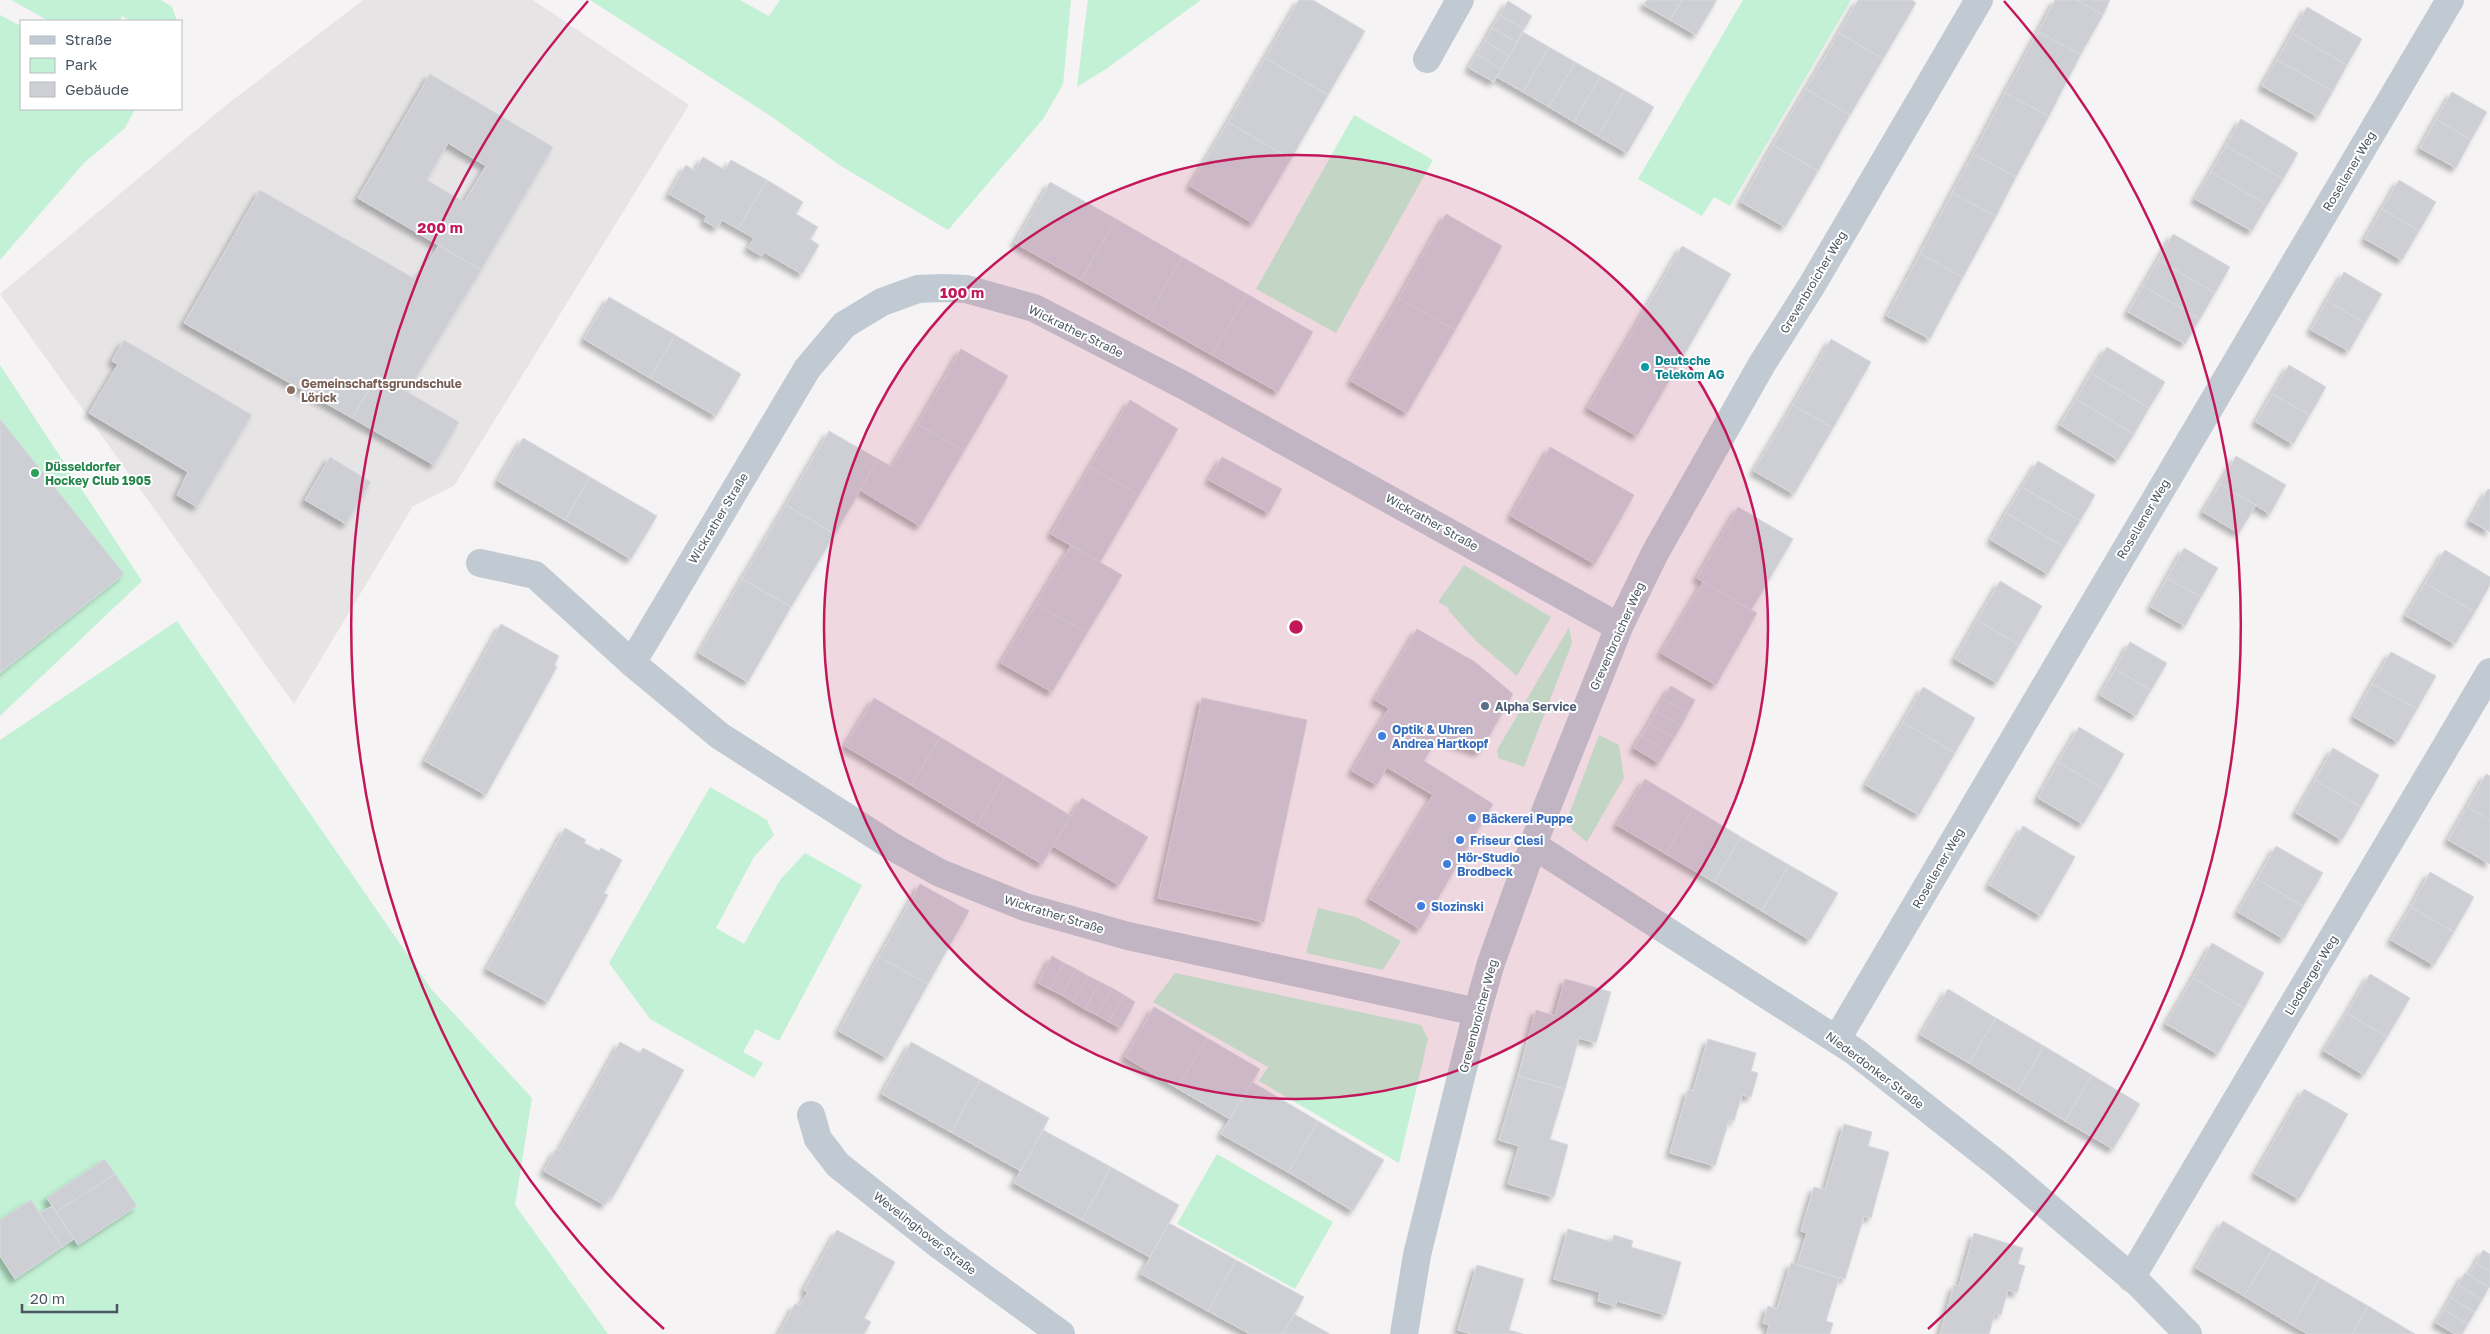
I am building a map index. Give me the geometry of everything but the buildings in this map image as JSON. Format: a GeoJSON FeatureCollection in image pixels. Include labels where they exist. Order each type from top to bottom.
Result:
{"type":"FeatureCollection","features":[{"type":"Feature","properties":{"kind":"street"},"geometry":{"type":"LineString","coordinates":[[1427,59],[1460,0]]}},
{"type":"Feature","properties":{"kind":"street","name":"Grevenbroicher Weg"},"geometry":{"type":"LineString","coordinates":[[1404,1334],[1417,1255],[1477,1012],[1491,963],[1533,845],[1619,627],[1654,553],[1762,364],[1812,285],[1979,0]]}},
{"type":"Feature","properties":{"kind":"street","name":"Rosellener Weg"},"geometry":{"type":"LineString","coordinates":[[1837,1039],[2450,0]]}},
{"type":"Feature","properties":{"kind":"street","name":"Wickrather Straße"},"geometry":{"type":"LineString","coordinates":[[632,663],[807,369],[844,325],[882,302],[918,289],[942,288],[966,289],[1034,308],[1185,386],[1619,627]]}},
{"type":"Feature","properties":{"kind":"street","name":"Wickrather Straße"},"geometry":{"type":"LineString","coordinates":[[480,563],[535,575],[632,663],[720,736],[893,847],[940,873],[1025,907],[1128,936],[1477,1012]]}},
{"type":"Feature","properties":{"kind":"street","name":"Liedberger Weg"},"geometry":{"type":"LineString","coordinates":[[2131,1278],[2490,672]]}},
{"type":"Feature","properties":{"kind":"street","name":"Niederdonker Straße"},"geometry":{"type":"LineString","coordinates":[[1533,845],[1837,1039],[2000,1166],[2131,1278],[2188,1334]]}},
{"type":"Feature","properties":{"kind":"street","name":"Wevelinghover Straße"},"geometry":{"type":"LineString","coordinates":[[810,1115],[818,1139],[838,1165],[939,1244],[1061,1334]]}},
{"type":"Feature","properties":{"kind":"shaded area","name":"Gemeinschaftsgrundschule Lörick"},"geometry":{"type":"Polygon","coordinates":[[[363,0],[533,0],[689,105],[454,486],[413,506],[294,704],[0,294],[225,106],[363,0]]]}},
{"type":"Feature","properties":{"kind":"green space"},"geometry":{"type":"Polygon","coordinates":[[[11,0],[161,0],[172,7],[177,20],[128,20],[122,16],[120,20],[47,20],[11,0]]]}},
{"type":"Feature","properties":{"kind":"green space"},"geometry":{"type":"Polygon","coordinates":[[[590,0],[740,0],[769,16],[780,0],[1071,0],[1063,84],[1043,119],[948,230],[841,166],[772,117],[590,0]]]}},
{"type":"Feature","properties":{"kind":"green space"},"geometry":{"type":"Polygon","coordinates":[[[1088,0],[1201,0],[1106,69],[1077,87],[1088,0]]]}},
{"type":"Feature","properties":{"kind":"green space"},"geometry":{"type":"Polygon","coordinates":[[[1743,0],[1851,0],[1730,206],[1714,197],[1702,216],[1638,179],[1743,0]]]}},
{"type":"Feature","properties":{"kind":"green space"},"geometry":{"type":"Polygon","coordinates":[[[0,15],[20,25],[20,110],[134,110],[125,128],[84,163],[0,260],[0,15]]]}},
{"type":"Feature","properties":{"kind":"green space"},"geometry":{"type":"Polygon","coordinates":[[[1354,115],[1433,160],[1336,333],[1256,289],[1354,115]]]}},
{"type":"Feature","properties":{"kind":"green space","name":"Düsseldorfer Hockey Club 1905"},"geometry":{"type":"Polygon","coordinates":[[[0,365],[142,581],[0,716],[0,365]]]}},
{"type":"Feature","properties":{"kind":"green space"},"geometry":{"type":"Polygon","coordinates":[[[1464,565],[1551,617],[1517,676],[1475,640],[1448,610],[1449,608],[1438,602],[1464,565]]]}},
{"type":"Feature","properties":{"kind":"green space"},"geometry":{"type":"Polygon","coordinates":[[[177,621],[432,990],[532,1098],[515,1205],[608,1334],[0,1334],[0,740],[177,621]]]}},
{"type":"Feature","properties":{"kind":"green space"},"geometry":{"type":"Polygon","coordinates":[[[1569,627],[1572,643],[1524,767],[1498,758],[1497,750],[1569,627]]]}},
{"type":"Feature","properties":{"kind":"green space"},"geometry":{"type":"Polygon","coordinates":[[[1599,735],[1619,745],[1624,778],[1587,842],[1572,830],[1568,817],[1599,735]]]}},
{"type":"Feature","properties":{"kind":"green space"},"geometry":{"type":"Polygon","coordinates":[[[710,787],[767,820],[774,835],[754,857],[716,928],[744,944],[780,880],[805,853],[862,885],[779,1041],[756,1029],[743,1052],[763,1063],[754,1078],[650,1019],[609,963],[710,787]]]}},
{"type":"Feature","properties":{"kind":"green space"},"geometry":{"type":"Polygon","coordinates":[[[1318,908],[1356,917],[1401,941],[1383,970],[1306,953],[1318,908]]]}},
{"type":"Feature","properties":{"kind":"green space"},"geometry":{"type":"Polygon","coordinates":[[[1175,973],[1421,1025],[1428,1039],[1399,1163],[1259,1081],[1268,1067],[1153,1002],[1175,973]]]}},
{"type":"Feature","properties":{"kind":"green space"},"geometry":{"type":"Polygon","coordinates":[[[1217,1154],[1333,1222],[1295,1289],[1177,1224],[1217,1154]]]}},
{"type":"Feature","properties":{"kind":"place","name":"Deutsche Telekom AG"},"geometry":{"type":"Point","coordinates":[1645,367]}},
{"type":"Feature","properties":{"kind":"place","name":"Gemeinschaftsgrundschule Lörick"},"geometry":{"type":"Point","coordinates":[291,390]}},
{"type":"Feature","properties":{"kind":"place","name":"Düsseldorfer Hockey Club 1905"},"geometry":{"type":"Point","coordinates":[35,473]}},
{"type":"Feature","properties":{"kind":"place","name":"Alpha Service"},"geometry":{"type":"Point","coordinates":[1485,706]}},
{"type":"Feature","properties":{"kind":"place","name":"Optik & Uhren Andrea Hartkopf"},"geometry":{"type":"Point","coordinates":[1382,736]}},
{"type":"Feature","properties":{"kind":"place","name":"Bäckerei Puppe"},"geometry":{"type":"Point","coordinates":[1472,818]}},
{"type":"Feature","properties":{"kind":"place","name":"Friseur Clesi"},"geometry":{"type":"Point","coordinates":[1460,840]}},
{"type":"Feature","properties":{"kind":"place","name":"Hör-Studio Brodbeck"},"geometry":{"type":"Point","coordinates":[1447,864]}},
{"type":"Feature","properties":{"kind":"place","name":"Slozinski"},"geometry":{"type":"Point","coordinates":[1421,906]}}]}
